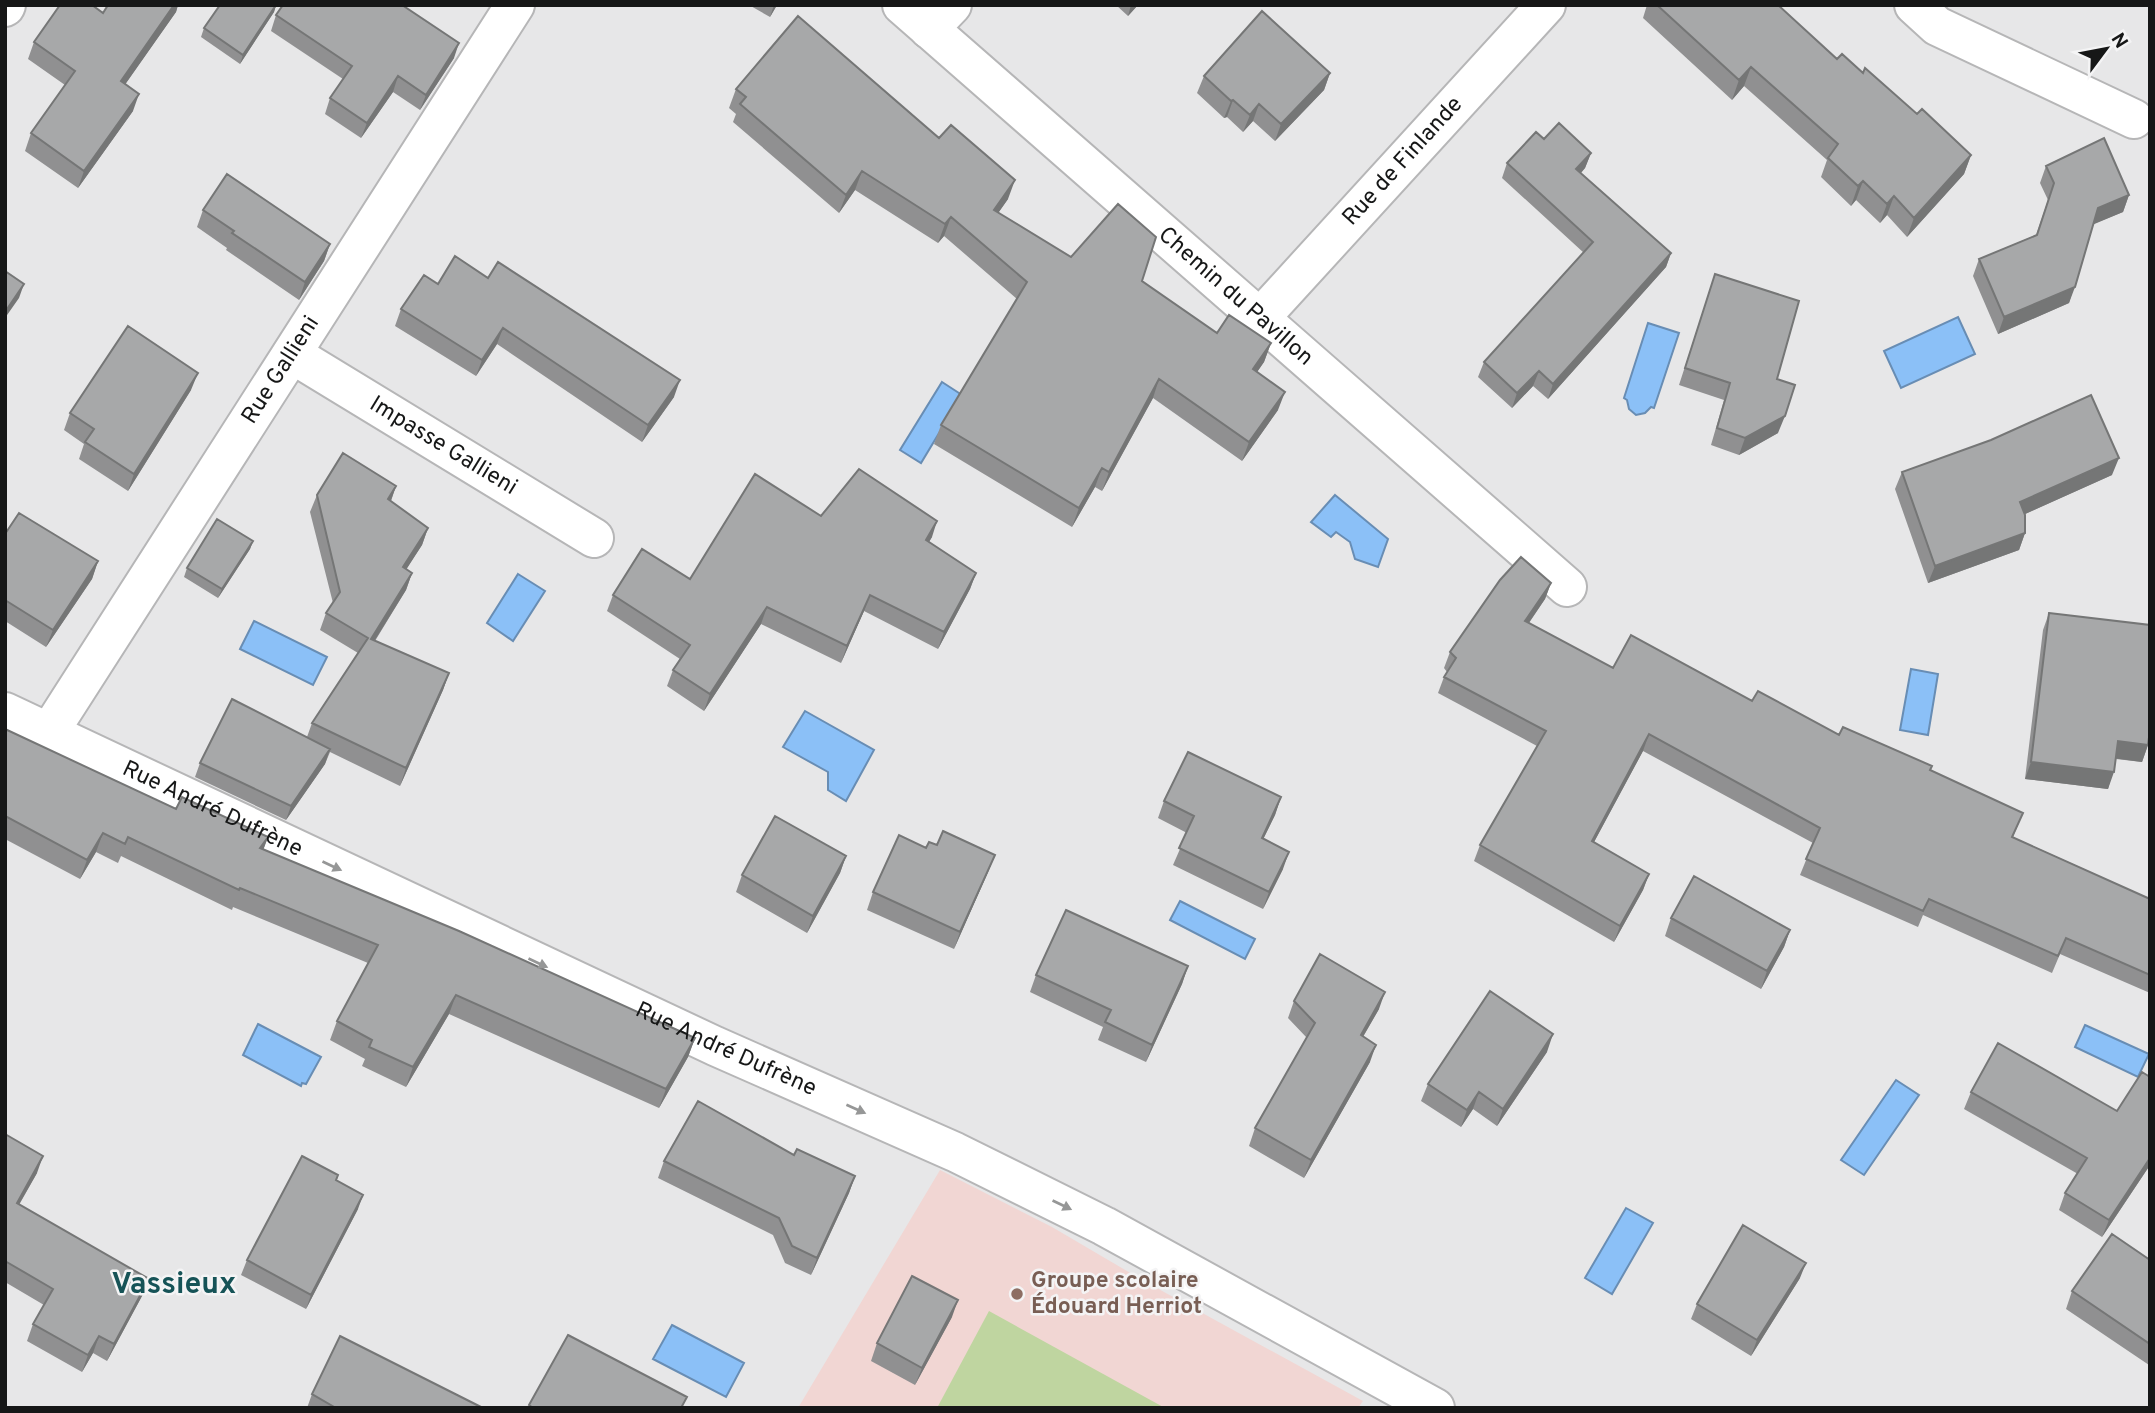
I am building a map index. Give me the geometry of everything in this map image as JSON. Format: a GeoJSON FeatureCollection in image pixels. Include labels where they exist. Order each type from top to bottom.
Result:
{"type":"FeatureCollection","features":[{"type":"Feature","properties":{"kind":"street","name":"Rue Gallieni"},"geometry":{"type":"LineString","coordinates":[[48,734],[515,5]]}},
{"type":"Feature","properties":{"kind":"street","name":"Rue de Finlande"},"geometry":{"type":"LineString","coordinates":[[1260,318],[1546,5]]}},
{"type":"Feature","properties":{"kind":"street"},"geometry":{"type":"LineString","coordinates":[[1914,5],[1937,26],[2134,119]]}},
{"type":"Feature","properties":{"kind":"street","name":"Chemin du Pavillon"},"geometry":{"type":"LineString","coordinates":[[928,13],[1260,318],[1567,587]]}},
{"type":"Feature","properties":{"kind":"street","name":"Impasse Gallieni"},"geometry":{"type":"LineString","coordinates":[[292,354],[594,538]]}},
{"type":"Feature","properties":{"kind":"street","name":"Rue André Dufrène"},"geometry":{"type":"LineString","coordinates":[[5,712],[715,1046],[955,1152],[1104,1226],[1435,1408]]}},
{"type":"Feature","properties":{"kind":"shaded area","name":"Groupe scolaire Édouard Herriot"},"geometry":{"type":"Polygon","coordinates":[[[940,1170],[1052,1227],[1144,1281],[1363,1401],[1358,1408],[798,1408],[940,1170]]]}},
{"type":"Feature","properties":{"kind":"green space"},"geometry":{"type":"Polygon","coordinates":[[[989,1311],[1165,1408],[937,1408],[989,1311]]]}},
{"type":"Feature","properties":{"kind":"water"},"geometry":{"type":"Polygon","coordinates":[[[1958,317],[1975,354],[1901,388],[1884,351],[1958,317]]]}},
{"type":"Feature","properties":{"kind":"water"},"geometry":{"type":"Polygon","coordinates":[[[1648,323],[1679,333],[1654,408],[1636,415],[1629,409],[1624,398],[1648,323]]]}},
{"type":"Feature","properties":{"kind":"water"},"geometry":{"type":"Polygon","coordinates":[[[942,382],[962,395],[921,463],[900,450],[942,382]]]}},
{"type":"Feature","properties":{"kind":"water"},"geometry":{"type":"Polygon","coordinates":[[[1335,495],[1388,539],[1378,567],[1355,559],[1350,542],[1336,532],[1331,537],[1311,522],[1335,495]]]}},
{"type":"Feature","properties":{"kind":"water"},"geometry":{"type":"Polygon","coordinates":[[[518,574],[545,591],[513,641],[487,623],[518,574]]]}},
{"type":"Feature","properties":{"kind":"water"},"geometry":{"type":"Polygon","coordinates":[[[254,621],[327,657],[313,685],[240,649],[254,621]]]}},
{"type":"Feature","properties":{"kind":"water"},"geometry":{"type":"Polygon","coordinates":[[[1911,669],[1938,674],[1928,735],[1900,730],[1911,669]]]}},
{"type":"Feature","properties":{"kind":"water"},"geometry":{"type":"Polygon","coordinates":[[[805,711],[874,750],[846,801],[828,790],[828,772],[783,747],[805,711]]]}},
{"type":"Feature","properties":{"kind":"water"},"geometry":{"type":"Polygon","coordinates":[[[1180,901],[1255,939],[1245,959],[1170,920],[1180,901]]]}},
{"type":"Feature","properties":{"kind":"water"},"geometry":{"type":"Polygon","coordinates":[[[258,1024],[321,1057],[306,1084],[302,1083],[301,1086],[243,1055],[258,1024]]]}},
{"type":"Feature","properties":{"kind":"water"},"geometry":{"type":"Polygon","coordinates":[[[2085,1025],[2149,1054],[2138,1077],[2075,1047],[2085,1025]]]}},
{"type":"Feature","properties":{"kind":"water"},"geometry":{"type":"Polygon","coordinates":[[[1896,1080],[1919,1095],[1864,1175],[1841,1160],[1896,1080]]]}},
{"type":"Feature","properties":{"kind":"water"},"geometry":{"type":"Polygon","coordinates":[[[1626,1208],[1653,1223],[1612,1294],[1585,1278],[1626,1208]]]}},
{"type":"Feature","properties":{"kind":"water"},"geometry":{"type":"Polygon","coordinates":[[[672,1325],[744,1363],[726,1397],[653,1359],[672,1325]]]}},
{"type":"Feature","properties":{"kind":"building"},"geometry":{"type":"Polygon","coordinates":[[[60,5],[92,5],[103,13],[108,5],[174,5],[121,81],[139,94],[84,171],[31,133],[75,71],[34,42],[60,5]]]}},
{"type":"Feature","properties":{"kind":"building"},"geometry":{"type":"Polygon","coordinates":[[[220,5],[276,5],[243,55],[204,28],[220,5]]]}},
{"type":"Feature","properties":{"kind":"building"},"geometry":{"type":"Polygon","coordinates":[[[283,5],[402,5],[459,43],[426,95],[398,76],[367,123],[330,98],[352,66],[276,15],[283,5]]]}},
{"type":"Feature","properties":{"kind":"building"},"geometry":{"type":"Polygon","coordinates":[[[1657,5],[1778,5],[1837,59],[1842,54],[1863,73],[1865,68],[1917,114],[1922,109],[1971,155],[1914,218],[1894,196],[1887,204],[1863,181],[1858,186],[1828,158],[1838,144],[1751,67],[1739,80],[1657,5]]]}},
{"type":"Feature","properties":{"kind":"building"},"geometry":{"type":"Polygon","coordinates":[[[1262,11],[1330,73],[1281,124],[1259,104],[1250,115],[1204,76],[1262,11]]]}},
{"type":"Feature","properties":{"kind":"building"},"geometry":{"type":"Polygon","coordinates":[[[798,16],[939,138],[951,125],[1015,180],[994,210],[1071,257],[1118,204],[1156,237],[1142,281],[1217,333],[1229,315],[1271,343],[1253,369],[1285,392],[1249,442],[1159,379],[1109,472],[1102,468],[1079,508],[941,425],[1027,282],[951,217],[945,224],[862,171],[846,195],[740,104],[746,97],[736,89],[798,16]]]}},
{"type":"Feature","properties":{"kind":"building"},"geometry":{"type":"Polygon","coordinates":[[[1559,123],[1591,153],[1576,169],[1671,253],[1553,384],[1539,371],[1517,393],[1484,362],[1593,242],[1507,163],[1536,132],[1544,139],[1559,123]]]}},
{"type":"Feature","properties":{"kind":"building"},"geometry":{"type":"Polygon","coordinates":[[[2104,138],[2129,195],[2098,208],[2075,287],[2004,317],[1979,259],[2037,235],[2054,183],[2046,166],[2104,138]]]}},
{"type":"Feature","properties":{"kind":"building"},"geometry":{"type":"Polygon","coordinates":[[[227,174],[330,244],[305,282],[203,210],[227,174]]]}},
{"type":"Feature","properties":{"kind":"building"},"geometry":{"type":"Polygon","coordinates":[[[455,256],[488,278],[498,262],[680,380],[648,425],[503,328],[482,360],[401,309],[424,275],[438,284],[455,256]]]}},
{"type":"Feature","properties":{"kind":"building"},"geometry":{"type":"Polygon","coordinates":[[[5,271],[24,284],[5,312],[5,271]]]}},
{"type":"Feature","properties":{"kind":"building"},"geometry":{"type":"Polygon","coordinates":[[[1715,274],[1799,301],[1777,379],[1795,385],[1785,416],[1745,438],[1717,428],[1730,383],[1685,368],[1715,274]]]}},
{"type":"Feature","properties":{"kind":"building"},"geometry":{"type":"Polygon","coordinates":[[[128,326],[198,373],[134,474],[85,442],[94,429],[70,413],[128,326]]]}},
{"type":"Feature","properties":{"kind":"building"},"geometry":{"type":"Polygon","coordinates":[[[2091,395],[2119,458],[2020,502],[2025,515],[2025,533],[1935,566],[1902,472],[1991,440],[2091,395]]]}},
{"type":"Feature","properties":{"kind":"building"},"geometry":{"type":"Polygon","coordinates":[[[343,453],[396,486],[388,499],[428,528],[403,567],[412,573],[371,639],[449,673],[406,768],[312,723],[368,638],[326,613],[340,592],[317,495],[343,453]]]}},
{"type":"Feature","properties":{"kind":"building"},"geometry":{"type":"Polygon","coordinates":[[[859,469],[937,521],[926,540],[976,573],[944,632],[870,595],[847,646],[767,607],[710,694],[673,670],[690,645],[613,595],[642,549],[690,579],[755,474],[821,516],[859,469]]]}},
{"type":"Feature","properties":{"kind":"building"},"geometry":{"type":"Polygon","coordinates":[[[19,513],[98,561],[53,630],[5,600],[5,534],[19,513]]]}},
{"type":"Feature","properties":{"kind":"building"},"geometry":{"type":"Polygon","coordinates":[[[217,519],[253,541],[222,589],[187,568],[217,519]]]}},
{"type":"Feature","properties":{"kind":"building"},"geometry":{"type":"Polygon","coordinates":[[[1521,557],[1551,583],[1525,621],[1613,668],[1631,635],[1752,701],[1758,691],[1839,735],[1843,727],[1932,766],[1930,770],[2023,813],[2012,837],[2150,899],[2150,975],[2066,938],[2058,956],[1929,899],[1923,911],[1806,859],[1820,828],[1649,734],[1592,841],[1649,874],[1620,926],[1480,845],[1546,731],[1444,677],[1456,658],[1450,652],[1500,580],[1521,557]]]}},
{"type":"Feature","properties":{"kind":"building"},"geometry":{"type":"Polygon","coordinates":[[[2049,613],[2150,625],[2148,745],[2118,741],[2114,772],[2031,762],[2049,613]]]}},
{"type":"Feature","properties":{"kind":"building"},"geometry":{"type":"Polygon","coordinates":[[[232,699],[330,749],[291,806],[200,763],[232,699]]]}},
{"type":"Feature","properties":{"kind":"building"},"geometry":{"type":"Polygon","coordinates":[[[5,729],[176,809],[182,797],[268,837],[260,848],[459,931],[695,1038],[666,1089],[456,995],[413,1067],[369,1047],[372,1040],[337,1021],[378,945],[240,888],[239,890],[128,837],[125,844],[103,833],[87,860],[5,816],[5,729]]]}},
{"type":"Feature","properties":{"kind":"building"},"geometry":{"type":"Polygon","coordinates":[[[1188,752],[1281,797],[1262,838],[1289,852],[1269,892],[1179,848],[1194,816],[1164,801],[1188,752]]]}},
{"type":"Feature","properties":{"kind":"building"},"geometry":{"type":"Polygon","coordinates":[[[775,816],[846,856],[813,916],[742,875],[775,816]]]}},
{"type":"Feature","properties":{"kind":"building"},"geometry":{"type":"Polygon","coordinates":[[[943,831],[995,855],[960,932],[873,892],[899,835],[926,848],[929,842],[937,845],[943,831]]]}},
{"type":"Feature","properties":{"kind":"building"},"geometry":{"type":"Polygon","coordinates":[[[1694,876],[1790,930],[1767,971],[1671,918],[1694,876]]]}},
{"type":"Feature","properties":{"kind":"building"},"geometry":{"type":"Polygon","coordinates":[[[1066,910],[1188,966],[1152,1045],[1105,1022],[1111,1010],[1036,975],[1066,910]]]}},
{"type":"Feature","properties":{"kind":"building"},"geometry":{"type":"Polygon","coordinates":[[[1320,954],[1385,992],[1361,1035],[1376,1045],[1311,1160],[1255,1128],[1315,1023],[1294,1001],[1320,954]]]}},
{"type":"Feature","properties":{"kind":"building"},"geometry":{"type":"Polygon","coordinates":[[[1490,991],[1553,1034],[1503,1109],[1479,1092],[1467,1110],[1428,1084],[1490,991]]]}},
{"type":"Feature","properties":{"kind":"building"},"geometry":{"type":"Polygon","coordinates":[[[1998,1043],[2117,1111],[2142,1072],[2150,1077],[2150,1158],[2109,1220],[2065,1193],[2087,1158],[1971,1092],[1998,1043]]]}},
{"type":"Feature","properties":{"kind":"building"},"geometry":{"type":"Polygon","coordinates":[[[698,1101],[794,1155],[797,1149],[855,1176],[817,1258],[792,1246],[779,1218],[664,1161],[698,1101]]]}},
{"type":"Feature","properties":{"kind":"building"},"geometry":{"type":"Polygon","coordinates":[[[5,1134],[43,1156],[17,1203],[149,1279],[114,1344],[99,1336],[88,1355],[33,1324],[53,1289],[5,1261],[5,1134]]]}},
{"type":"Feature","properties":{"kind":"building"},"geometry":{"type":"Polygon","coordinates":[[[302,1156],[338,1175],[336,1180],[363,1195],[311,1295],[247,1260],[302,1156]]]}},
{"type":"Feature","properties":{"kind":"building"},"geometry":{"type":"Polygon","coordinates":[[[1743,1225],[1806,1263],[1757,1340],[1697,1304],[1743,1225]]]}},
{"type":"Feature","properties":{"kind":"building"},"geometry":{"type":"Polygon","coordinates":[[[2112,1234],[2150,1260],[2150,1344],[2072,1291],[2112,1234]]]}},
{"type":"Feature","properties":{"kind":"building"},"geometry":{"type":"Polygon","coordinates":[[[912,1276],[958,1300],[922,1368],[877,1343],[912,1276]]]}},
{"type":"Feature","properties":{"kind":"building"},"geometry":{"type":"Polygon","coordinates":[[[568,1335],[687,1397],[681,1408],[533,1408],[529,1405],[568,1335]]]}},
{"type":"Feature","properties":{"kind":"building"},"geometry":{"type":"Polygon","coordinates":[[[340,1336],[483,1408],[336,1408],[312,1394],[340,1336]]]}},
{"type":"Feature","properties":{"kind":"place","name":"Groupe scolaire Édouard Herriot"},"geometry":{"type":"Point","coordinates":[1017,1294]}},
{"type":"Feature","properties":{"kind":"district","name":"Vassieux"},"geometry":{"type":"Point","coordinates":[174,1285]}}]}
